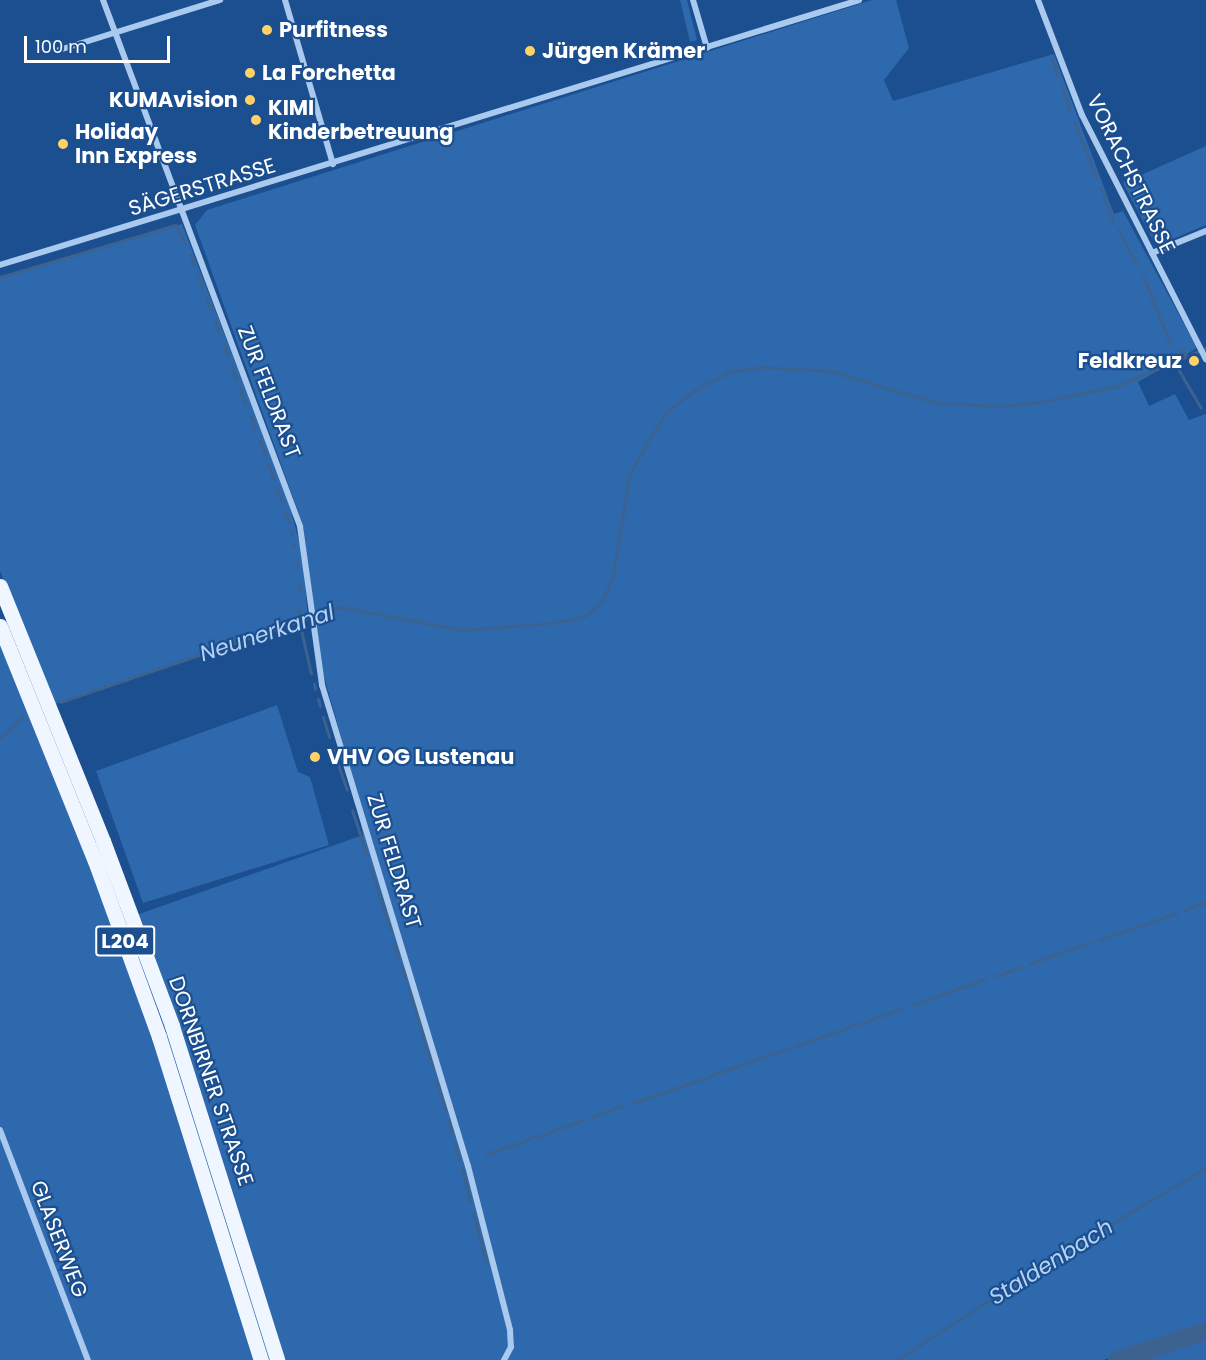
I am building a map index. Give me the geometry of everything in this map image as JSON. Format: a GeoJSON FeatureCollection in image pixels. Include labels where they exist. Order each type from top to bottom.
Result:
{"type":"FeatureCollection","features":[{"type":"Feature","properties":{"kind":"main road","name":"DORNBIRNER STRASSE"},"geometry":{"type":"LineString","coordinates":[[0,586],[103,841],[172,1026],[277,1360]]}},
{"type":"Feature","properties":{"kind":"main road","name":"DORNBIRNER STRASSE"},"geometry":{"type":"LineString","coordinates":[[0,626],[95,861],[152,1016],[203,1168],[261,1360]]}},
{"type":"Feature","properties":{"kind":"street","name":"ZUR FELDRAST"},"geometry":{"type":"LineString","coordinates":[[103,0],[296,511],[306,557],[312,623],[322,685],[468,1166],[510,1330],[511,1347],[504,1360]]}},
{"type":"Feature","properties":{"kind":"street"},"geometry":{"type":"LineString","coordinates":[[56,51],[220,0]]}},
{"type":"Feature","properties":{"kind":"street"},"geometry":{"type":"LineString","coordinates":[[285,0],[333,164]]}},
{"type":"Feature","properties":{"kind":"street"},"geometry":{"type":"LineString","coordinates":[[693,0],[707,48]]}},
{"type":"Feature","properties":{"kind":"street","name":"SÄGERSTRASSE"},"geometry":{"type":"LineString","coordinates":[[0,265],[860,0]]}},
{"type":"Feature","properties":{"kind":"street","name":"VORACHSTRASSE"},"geometry":{"type":"LineString","coordinates":[[1038,0],[1082,115],[1206,358]]}},
{"type":"Feature","properties":{"kind":"street"},"geometry":{"type":"LineString","coordinates":[[1152,253],[1206,231]]}},
{"type":"Feature","properties":{"kind":"street","name":"GLASERWEG"},"geometry":{"type":"LineString","coordinates":[[0,1130],[88,1360]]}},
{"type":"Feature","properties":{"kind":"shaded area"},"geometry":{"type":"Polygon","coordinates":[[[680,0],[687,0],[697,40],[690,42],[680,0]]]}},
{"type":"Feature","properties":{"kind":"shaded area"},"geometry":{"type":"Polygon","coordinates":[[[872,0],[896,0],[909,48],[884,80],[893,101],[1054,54],[1114,214],[1123,211],[1197,348],[1138,382],[1149,406],[1175,394],[1189,420],[1206,414],[1206,1325],[1103,1360],[0,1360],[0,642],[125,919],[363,835],[349,764],[321,666],[303,525],[195,225],[207,210],[872,0]]]}},
{"type":"Feature","properties":{"kind":"shaded area"},"geometry":{"type":"Polygon","coordinates":[[[1206,146],[1206,225],[1163,243],[1154,242],[1123,183],[1206,146]]]}},
{"type":"Feature","properties":{"kind":"shaded area"},"geometry":{"type":"Polygon","coordinates":[[[182,224],[287,497],[302,552],[308,618],[55,704],[0,571],[0,277],[182,224]]]}},
{"type":"Feature","properties":{"kind":"shaded area"},"geometry":{"type":"Polygon","coordinates":[[[277,705],[298,772],[310,777],[329,845],[143,903],[96,771],[277,705]]]}},
{"type":"Feature","properties":{"kind":"shaded area"},"geometry":{"type":"Polygon","coordinates":[[[1206,1338],[1206,1360],[1132,1360],[1136,1358],[1206,1338]]]}},
{"type":"Feature","properties":{"kind":"waterway"},"geometry":{"type":"LineString","coordinates":[[1052,58],[1058,76]]}},
{"type":"Feature","properties":{"kind":"waterway"},"geometry":{"type":"LineString","coordinates":[[1062,86],[1070,112]]}},
{"type":"Feature","properties":{"kind":"waterway"},"geometry":{"type":"LineString","coordinates":[[1074,122],[1097,179]]}},
{"type":"Feature","properties":{"kind":"waterway"},"geometry":{"type":"LineString","coordinates":[[1101,188],[1113,221]]}},
{"type":"Feature","properties":{"kind":"waterway"},"geometry":{"type":"LineString","coordinates":[[0,277],[175,225],[185,242]]}},
{"type":"Feature","properties":{"kind":"waterway"},"geometry":{"type":"LineString","coordinates":[[1118,230],[1137,264]]}},
{"type":"Feature","properties":{"kind":"waterway"},"geometry":{"type":"LineString","coordinates":[[190,255],[194,265]]}},
{"type":"Feature","properties":{"kind":"waterway"},"geometry":{"type":"LineString","coordinates":[[198,275],[202,288]]}},
{"type":"Feature","properties":{"kind":"waterway"},"geometry":{"type":"LineString","coordinates":[[1143,276],[1170,343]]}},
{"type":"Feature","properties":{"kind":"waterway"},"geometry":{"type":"LineString","coordinates":[[206,298],[211,310]]}},
{"type":"Feature","properties":{"kind":"waterway"},"geometry":{"type":"LineString","coordinates":[[215,321],[219,333]]}},
{"type":"Feature","properties":{"kind":"waterway"},"geometry":{"type":"LineString","coordinates":[[223,343],[228,356]]}},
{"type":"Feature","properties":{"kind":"waterway","name":"Neunerkanal"},"geometry":{"type":"LineString","coordinates":[[60,702],[341,607],[462,630],[553,623],[585,616],[602,601],[612,579],[630,473],[665,413],[699,387],[730,372],[762,367],[831,371],[937,403],[1000,406],[1041,402],[1117,386],[1206,348]]}},
{"type":"Feature","properties":{"kind":"waterway"},"geometry":{"type":"LineString","coordinates":[[1180,350],[1187,356]]}},
{"type":"Feature","properties":{"kind":"waterway"},"geometry":{"type":"LineString","coordinates":[[1174,362],[1201,408]]}},
{"type":"Feature","properties":{"kind":"waterway"},"geometry":{"type":"LineString","coordinates":[[231,366],[236,379]]}},
{"type":"Feature","properties":{"kind":"waterway"},"geometry":{"type":"LineString","coordinates":[[240,389],[245,403]]}},
{"type":"Feature","properties":{"kind":"waterway"},"geometry":{"type":"LineString","coordinates":[[250,414],[255,428]]}},
{"type":"Feature","properties":{"kind":"waterway"},"geometry":{"type":"LineString","coordinates":[[259,439],[265,455]]}},
{"type":"Feature","properties":{"kind":"waterway"},"geometry":{"type":"LineString","coordinates":[[268,464],[273,478]]}},
{"type":"Feature","properties":{"kind":"waterway"},"geometry":{"type":"LineString","coordinates":[[277,489],[282,501]]}},
{"type":"Feature","properties":{"kind":"waterway"},"geometry":{"type":"LineString","coordinates":[[285,511],[289,522]]}},
{"type":"Feature","properties":{"kind":"waterway"},"geometry":{"type":"LineString","coordinates":[[299,584],[300,591]]}},
{"type":"Feature","properties":{"kind":"waterway"},"geometry":{"type":"LineString","coordinates":[[299,609],[299,621],[311,674]]}},
{"type":"Feature","properties":{"kind":"waterway"},"geometry":{"type":"LineString","coordinates":[[314,684],[315,689]]}},
{"type":"Feature","properties":{"kind":"waterway"},"geometry":{"type":"LineString","coordinates":[[318,699],[320,706]]}},
{"type":"Feature","properties":{"kind":"waterway","name":"Neunerkanal"},"geometry":{"type":"LineString","coordinates":[[0,738],[23,716]]}},
{"type":"Feature","properties":{"kind":"waterway"},"geometry":{"type":"LineString","coordinates":[[323,717],[329,737]]}},
{"type":"Feature","properties":{"kind":"waterway"},"geometry":{"type":"LineString","coordinates":[[333,750],[347,790]]}},
{"type":"Feature","properties":{"kind":"waterway"},"geometry":{"type":"LineString","coordinates":[[352,810],[367,856]]}},
{"type":"Feature","properties":{"kind":"waterway"},"geometry":{"type":"LineString","coordinates":[[370,867],[391,931]]}},
{"type":"Feature","properties":{"kind":"waterway"},"geometry":{"type":"LineString","coordinates":[[1184,910],[1206,902]]}},
{"type":"Feature","properties":{"kind":"waterway"},"geometry":{"type":"LineString","coordinates":[[1099,940],[1176,913]]}},
{"type":"Feature","properties":{"kind":"waterway"},"geometry":{"type":"LineString","coordinates":[[394,942],[398,957]]}},
{"type":"Feature","properties":{"kind":"waterway"},"geometry":{"type":"LineString","coordinates":[[1029,964],[1091,942]]}},
{"type":"Feature","properties":{"kind":"waterway"},"geometry":{"type":"LineString","coordinates":[[402,967],[405,978]]}},
{"type":"Feature","properties":{"kind":"waterway"},"geometry":{"type":"LineString","coordinates":[[995,976],[1021,967]]}},
{"type":"Feature","properties":{"kind":"waterway"},"geometry":{"type":"LineString","coordinates":[[913,1005],[984,979]]}},
{"type":"Feature","properties":{"kind":"waterway"},"geometry":{"type":"LineString","coordinates":[[409,989],[433,1067]]}},
{"type":"Feature","properties":{"kind":"waterway"},"geometry":{"type":"LineString","coordinates":[[795,1046],[901,1009]]}},
{"type":"Feature","properties":{"kind":"waterway"},"geometry":{"type":"LineString","coordinates":[[633,1103],[789,1048]]}},
{"type":"Feature","properties":{"kind":"waterway"},"geometry":{"type":"LineString","coordinates":[[436,1080],[445,1110]]}},
{"type":"Feature","properties":{"kind":"waterway"},"geometry":{"type":"LineString","coordinates":[[591,1117],[622,1106]]}},
{"type":"Feature","properties":{"kind":"waterway"},"geometry":{"type":"LineString","coordinates":[[486,1154],[584,1120]]}},
{"type":"Feature","properties":{"kind":"waterway"},"geometry":{"type":"LineString","coordinates":[[449,1121],[452,1133]]}},
{"type":"Feature","properties":{"kind":"waterway"},"geometry":{"type":"LineString","coordinates":[[455,1144],[459,1159]]}},
{"type":"Feature","properties":{"kind":"waterway","name":"Staldenbach"},"geometry":{"type":"LineString","coordinates":[[897,1360],[1065,1251],[1206,1168]]}},
{"type":"Feature","properties":{"kind":"waterway"},"geometry":{"type":"LineString","coordinates":[[462,1169],[470,1202]]}},
{"type":"Feature","properties":{"kind":"waterway"},"geometry":{"type":"LineString","coordinates":[[473,1213],[486,1261]]}},
{"type":"Feature","properties":{"kind":"waterway"},"geometry":{"type":"LineString","coordinates":[[1117,1360],[1206,1331]]}},
{"type":"Feature","properties":{"kind":"place","name":"Purfitness"},"geometry":{"type":"Point","coordinates":[267,30]}},
{"type":"Feature","properties":{"kind":"place","name":"Jürgen Krämer"},"geometry":{"type":"Point","coordinates":[530,51]}},
{"type":"Feature","properties":{"kind":"place","name":"La Forchetta"},"geometry":{"type":"Point","coordinates":[250,73]}},
{"type":"Feature","properties":{"kind":"place","name":"KUMAvision"},"geometry":{"type":"Point","coordinates":[250,100]}},
{"type":"Feature","properties":{"kind":"place","name":"KIMI Kinderbetreuung"},"geometry":{"type":"Point","coordinates":[256,120]}},
{"type":"Feature","properties":{"kind":"place","name":"Holiday Inn Express"},"geometry":{"type":"Point","coordinates":[63,144]}},
{"type":"Feature","properties":{"kind":"place","name":"Feldkreuz"},"geometry":{"type":"Point","coordinates":[1194,361]}},
{"type":"Feature","properties":{"kind":"place","name":"VHV OG Lustenau"},"geometry":{"type":"Point","coordinates":[315,757]}}]}
